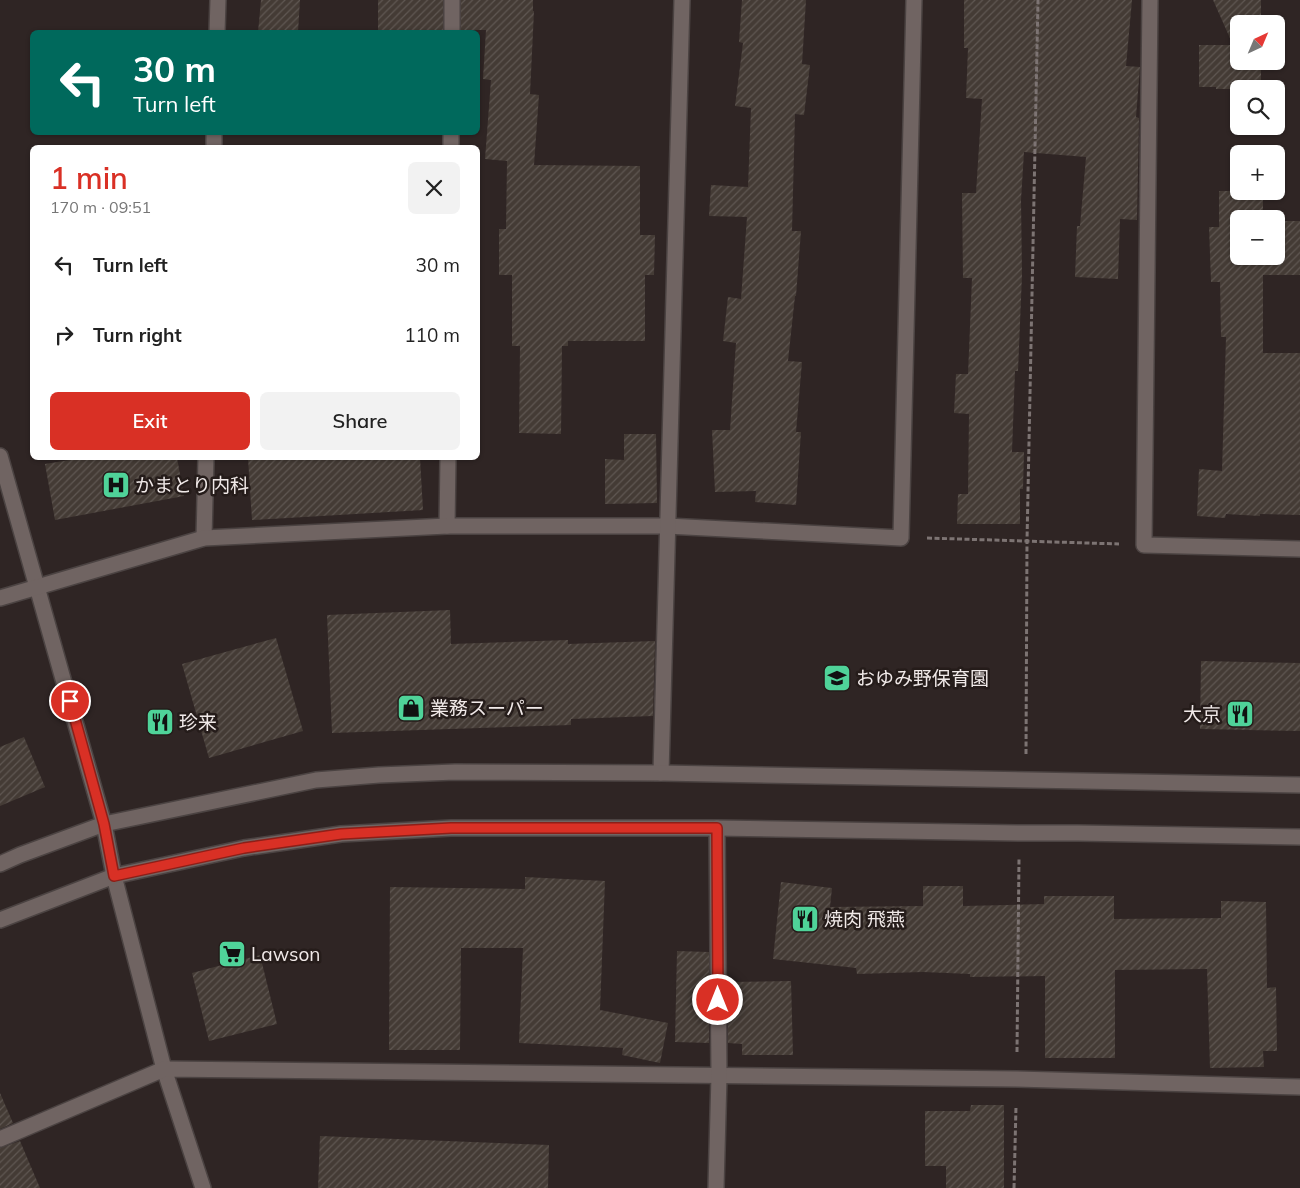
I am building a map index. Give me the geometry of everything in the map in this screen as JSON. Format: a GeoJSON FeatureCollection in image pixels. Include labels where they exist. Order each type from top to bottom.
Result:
{"type":"FeatureCollection","features":[{"type":"Feature","properties":{"kind":"street"},"geometry":{"type":"LineString","coordinates":[[217,30],[218,0]]}},
{"type":"Feature","properties":{"kind":"street"},"geometry":{"type":"LineString","coordinates":[[452,0],[452,30]]}},
{"type":"Feature","properties":{"kind":"street"},"geometry":{"type":"LineString","coordinates":[[661,773],[682,0]]}},
{"type":"Feature","properties":{"kind":"street"},"geometry":{"type":"LineString","coordinates":[[0,598],[204,538],[447,526],[667,526],[901,538],[914,0]]}},
{"type":"Feature","properties":{"kind":"street"},"geometry":{"type":"LineString","coordinates":[[1150,0],[1144,545],[1300,548]]}},
{"type":"Feature","properties":{"kind":"street"},"geometry":{"type":"LineString","coordinates":[[0,456],[104,824],[114,876],[164,1069],[203,1188]]}},
{"type":"Feature","properties":{"kind":"street"},"geometry":{"type":"LineString","coordinates":[[204,538],[206,460]]}},
{"type":"Feature","properties":{"kind":"street"},"geometry":{"type":"LineString","coordinates":[[447,526],[448,460]]}},
{"type":"Feature","properties":{"kind":"street"},"geometry":{"type":"LineString","coordinates":[[0,864],[20,854],[104,824],[316,780],[455,772],[661,773],[1300,785]]}},
{"type":"Feature","properties":{"kind":"street"},"geometry":{"type":"LineString","coordinates":[[0,920],[114,876],[244,848],[341,834],[451,828],[717,828],[1300,837]]}},
{"type":"Feature","properties":{"kind":"street"},"geometry":{"type":"LineString","coordinates":[[716,1188],[718,1076],[717,828]]}},
{"type":"Feature","properties":{"kind":"street"},"geometry":{"type":"LineString","coordinates":[[0,1139],[164,1069],[1017,1079],[1300,1087]]}},
{"type":"Feature","properties":{"kind":"path"},"geometry":{"type":"LineString","coordinates":[[1026,780],[1027,541],[1038,0]]}},
{"type":"Feature","properties":{"kind":"path"},"geometry":{"type":"LineString","coordinates":[[901,538],[1144,545]]}},
{"type":"Feature","properties":{"kind":"path"},"geometry":{"type":"LineString","coordinates":[[1014,1188],[1020,833]]}},
{"type":"Feature","properties":{"kind":"building"},"geometry":{"type":"Polygon","coordinates":[[[261,0],[300,0],[298,30],[258,30],[261,0]]]}},
{"type":"Feature","properties":{"kind":"building"},"geometry":{"type":"Polygon","coordinates":[[[378,0],[443,0],[443,30],[378,30],[378,0]]]}},
{"type":"Feature","properties":{"kind":"building"},"geometry":{"type":"Polygon","coordinates":[[[461,0],[533,0],[530,94],[539,95],[534,165],[640,166],[640,235],[655,235],[654,275],[645,275],[645,341],[568,341],[568,346],[562,346],[561,434],[519,433],[520,346],[512,346],[512,275],[499,275],[499,229],[506,229],[507,161],[485,159],[491,80],[483,79],[486,30],[461,30],[461,0]]]}},
{"type":"Feature","properties":{"kind":"building"},"geometry":{"type":"Polygon","coordinates":[[[742,0],[806,0],[802,64],[810,65],[804,115],[795,114],[792,231],[801,231],[788,361],[802,362],[796,432],[801,432],[796,505],[755,502],[756,491],[715,492],[712,430],[730,430],[736,343],[723,341],[728,297],[741,299],[747,217],[709,216],[711,185],[748,187],[751,108],[735,106],[743,43],[739,42],[742,0]]]}},
{"type":"Feature","properties":{"kind":"building"},"geometry":{"type":"Polygon","coordinates":[[[964,0],[1132,0],[1126,66],[1140,67],[1136,117],[1139,118],[1137,220],[1120,219],[1118,279],[1075,277],[1077,226],[1080,226],[1086,157],[1024,152],[1021,200],[1022,275],[1018,371],[1015,371],[1012,452],[1024,452],[1023,489],[1020,489],[1020,524],[957,524],[958,494],[968,494],[969,414],[954,413],[956,374],[968,374],[972,278],[963,278],[962,193],[976,193],[982,99],[966,98],[968,48],[964,48],[964,0]]]}},
{"type":"Feature","properties":{"kind":"building"},"geometry":{"type":"Polygon","coordinates":[[[1213,0],[1261,0],[1261,15],[1230,15],[1230,38],[1213,0]]]}},
{"type":"Feature","properties":{"kind":"building"},"geometry":{"type":"Polygon","coordinates":[[[1199,45],[1230,45],[1230,70],[1261,70],[1261,80],[1230,80],[1230,89],[1199,87],[1199,45]]]}},
{"type":"Feature","properties":{"kind":"building"},"geometry":{"type":"Polygon","coordinates":[[[1219,191],[1230,191],[1230,200],[1263,200],[1263,210],[1230,210],[1230,265],[1285,265],[1285,221],[1300,221],[1300,275],[1263,275],[1263,353],[1300,353],[1300,515],[1260,514],[1260,516],[1226,514],[1225,518],[1197,516],[1199,469],[1222,471],[1226,337],[1221,337],[1220,282],[1211,282],[1209,227],[1219,227],[1219,191]]]}},
{"type":"Feature","properties":{"kind":"building"},"geometry":{"type":"Polygon","coordinates":[[[624,434],[656,434],[657,503],[605,504],[605,459],[624,460],[624,434]]]}},
{"type":"Feature","properties":{"kind":"building"},"geometry":{"type":"Polygon","coordinates":[[[70,460],[177,460],[184,496],[55,520],[45,464],[70,460]]]}},
{"type":"Feature","properties":{"kind":"building"},"geometry":{"type":"Polygon","coordinates":[[[248,460],[420,460],[423,510],[252,520],[248,460]]]}},
{"type":"Feature","properties":{"kind":"building"},"geometry":{"type":"Polygon","coordinates":[[[450,610],[451,644],[568,640],[568,644],[655,641],[653,716],[571,719],[571,725],[332,733],[327,615],[450,610]]]}},
{"type":"Feature","properties":{"kind":"building"},"geometry":{"type":"Polygon","coordinates":[[[276,638],[303,731],[209,758],[182,664],[276,638]]]}},
{"type":"Feature","properties":{"kind":"building"},"geometry":{"type":"Polygon","coordinates":[[[1201,661],[1300,663],[1300,731],[1200,729],[1201,661]]]}},
{"type":"Feature","properties":{"kind":"building"},"geometry":{"type":"Polygon","coordinates":[[[24,737],[45,787],[0,806],[0,747],[24,737]]]}},
{"type":"Feature","properties":{"kind":"building"},"geometry":{"type":"Polygon","coordinates":[[[525,877],[605,881],[600,1010],[668,1023],[660,1063],[622,1055],[623,1048],[519,1043],[523,948],[461,948],[460,1050],[389,1050],[390,887],[525,889],[525,877]]]}},
{"type":"Feature","properties":{"kind":"building"},"geometry":{"type":"Polygon","coordinates":[[[781,882],[832,888],[830,907],[923,906],[923,886],[963,886],[963,906],[1044,904],[1044,896],[1114,896],[1114,919],[1221,918],[1221,901],[1266,902],[1267,988],[1276,987],[1277,1051],[1263,1051],[1264,1067],[1210,1068],[1207,969],[1115,970],[1115,1058],[1045,1058],[1045,976],[970,977],[970,974],[923,972],[857,974],[856,968],[773,959],[781,882]]]}},
{"type":"Feature","properties":{"kind":"building"},"geometry":{"type":"Polygon","coordinates":[[[677,951],[709,952],[709,1043],[675,1042],[677,951]]]}},
{"type":"Feature","properties":{"kind":"building"},"geometry":{"type":"Polygon","coordinates":[[[260,955],[277,1024],[209,1041],[192,973],[260,955]]]}},
{"type":"Feature","properties":{"kind":"building"},"geometry":{"type":"Polygon","coordinates":[[[791,981],[793,1055],[742,1055],[742,1044],[728,1043],[728,982],[791,981]]]}},
{"type":"Feature","properties":{"kind":"building"},"geometry":{"type":"Polygon","coordinates":[[[0,1093],[13,1123],[0,1129],[0,1093]]]}},
{"type":"Feature","properties":{"kind":"building"},"geometry":{"type":"Polygon","coordinates":[[[971,1105],[1004,1105],[1004,1188],[946,1188],[946,1166],[925,1166],[925,1111],[970,1111],[971,1105]]]}},
{"type":"Feature","properties":{"kind":"building"},"geometry":{"type":"Polygon","coordinates":[[[320,1136],[549,1145],[548,1188],[318,1188],[320,1136]]]}},
{"type":"Feature","properties":{"kind":"building"},"geometry":{"type":"Polygon","coordinates":[[[20,1141],[40,1188],[0,1188],[0,1148],[20,1141]]]}},
{"type":"Feature","properties":{"kind":"place","name":"かまとり内科"},"geometry":{"type":"Point","coordinates":[116,485]}},
{"type":"Feature","properties":{"kind":"place","name":"おゆみ野保育園"},"geometry":{"type":"Point","coordinates":[837,678]}},
{"type":"Feature","properties":{"kind":"place","name":"業務スーパー"},"geometry":{"type":"Point","coordinates":[411,708]}},
{"type":"Feature","properties":{"kind":"place","name":"大京"},"geometry":{"type":"Point","coordinates":[1240,714]}},
{"type":"Feature","properties":{"kind":"place","name":"珍来"},"geometry":{"type":"Point","coordinates":[160,722]}},
{"type":"Feature","properties":{"kind":"place","name":"焼肉 飛燕"},"geometry":{"type":"Point","coordinates":[805,919]}},
{"type":"Feature","properties":{"kind":"place","name":"Lawson"},"geometry":{"type":"Point","coordinates":[232,954]}},
{"type":"Feature","properties":{"kind":"route"},"geometry":{"type":"LineString","coordinates":[[70,701],[104,824],[114,876],[244,848],[341,834],[451,828],[717,828],[718,1000]]}}]}
